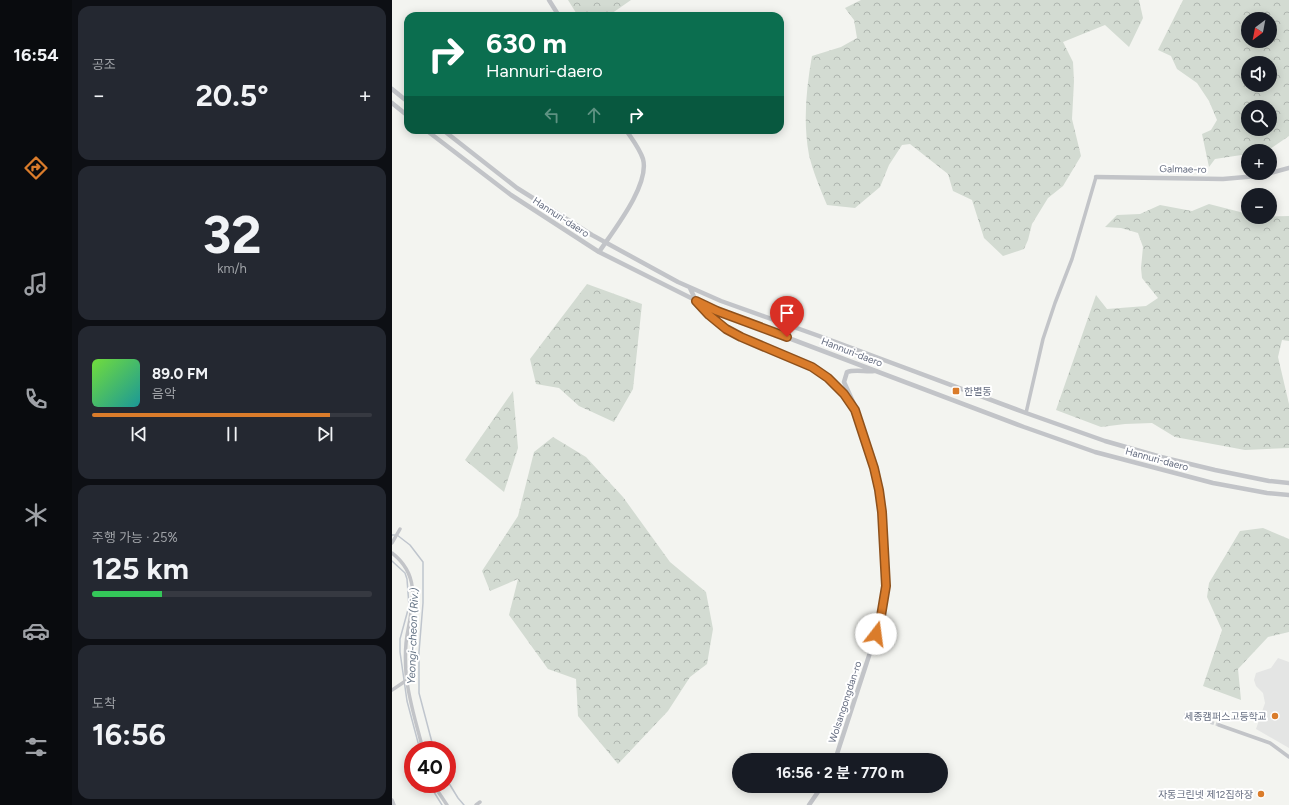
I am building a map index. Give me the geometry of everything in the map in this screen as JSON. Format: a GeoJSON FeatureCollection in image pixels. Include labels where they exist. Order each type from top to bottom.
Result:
{"type":"FeatureCollection","features":[{"type":"Feature","properties":{"kind":"street"},"geometry":{"type":"LineString","coordinates":[[549,0],[556,12]]}},
{"type":"Feature","properties":{"kind":"street"},"geometry":{"type":"LineString","coordinates":[[392,90],[404,99]]}},
{"type":"Feature","properties":{"kind":"street"},"geometry":{"type":"LineString","coordinates":[[392,103],[404,113]]}},
{"type":"Feature","properties":{"kind":"street","name":"Hannuri-daero"},"geometry":{"type":"LineString","coordinates":[[431,134],[511,195],[599,252],[717,311],[1024,427],[1095,452],[1213,483],[1267,493],[1289,495]]}},
{"type":"Feature","properties":{"kind":"street","name":"Hannuri-daero"},"geometry":{"type":"LineString","coordinates":[[448,134],[517,188],[605,243],[690,288],[727,303],[1105,441],[1161,457],[1223,472],[1269,481],[1289,483]]}},
{"type":"Feature","properties":{"kind":"street"},"geometry":{"type":"LineString","coordinates":[[599,252],[636,195],[644,177],[643,159],[628,134]]}},
{"type":"Feature","properties":{"kind":"street","name":"Galmae-ro"},"geometry":{"type":"LineString","coordinates":[[1277,171],[1289,168]]}},
{"type":"Feature","properties":{"kind":"street"},"geometry":{"type":"LineString","coordinates":[[1026,413],[1043,339],[1072,259],[1096,177]]}},
{"type":"Feature","properties":{"kind":"street","name":"Galmae-ro"},"geometry":{"type":"LineString","coordinates":[[1096,177],[1241,177]]}},
{"type":"Feature","properties":{"kind":"street","name":"Wolsangongdan-ro"},"geometry":{"type":"LineString","coordinates":[[690,288],[696,301],[709,315],[726,329],[741,337],[812,367],[828,378],[844,394],[855,410],[867,442],[879,490],[882,512],[886,586],[880,622],[837,753]]}},
{"type":"Feature","properties":{"kind":"street"},"geometry":{"type":"LineString","coordinates":[[855,410],[844,382],[848,372],[853,370],[861,372],[878,371]]}},
{"type":"Feature","properties":{"kind":"street"},"geometry":{"type":"LineString","coordinates":[[392,543],[400,529]]}},
{"type":"Feature","properties":{"kind":"street"},"geometry":{"type":"LineString","coordinates":[[392,553],[404,564],[412,583],[412,614],[406,649],[405,682],[421,741]]}},
{"type":"Feature","properties":{"kind":"street"},"geometry":{"type":"LineString","coordinates":[[392,690],[405,682]]}},
{"type":"Feature","properties":{"kind":"street"},"geometry":{"type":"LineString","coordinates":[[1186,714],[1195,717]]}},
{"type":"Feature","properties":{"kind":"street"},"geometry":{"type":"LineString","coordinates":[[1219,725],[1270,743],[1289,757]]}},
{"type":"Feature","properties":{"kind":"street"},"geometry":{"type":"LineString","coordinates":[[439,793],[447,805]]}},
{"type":"Feature","properties":{"kind":"street"},"geometry":{"type":"LineString","coordinates":[[809,805],[817,793]]}},
{"type":"Feature","properties":{"kind":"street"},"geometry":{"type":"LineString","coordinates":[[392,800],[394,805]]}},
{"type":"Feature","properties":{"kind":"street"},"geometry":{"type":"LineString","coordinates":[[476,805],[480,802]]}},
{"type":"Feature","properties":{"kind":"shaded area","name":"세종캠퍼스고등학교"},"geometry":{"type":"Polygon","coordinates":[[[1278,658],[1289,662],[1289,748],[1256,729],[1265,703],[1263,693],[1256,686],[1254,680],[1256,673],[1271,668],[1278,658]]]}},
{"type":"Feature","properties":{"kind":"green space"},"geometry":{"type":"Polygon","coordinates":[[[568,0],[631,0],[614,12],[576,12],[568,0]]]}},
{"type":"Feature","properties":{"kind":"green space"},"geometry":{"type":"Polygon","coordinates":[[[861,0],[1139,0],[1143,18],[1129,47],[1105,25],[1063,42],[1073,62],[1074,81],[1072,119],[1081,156],[1063,186],[1048,198],[1032,224],[1024,249],[1003,256],[984,238],[972,200],[953,191],[948,174],[910,144],[902,145],[889,165],[880,187],[855,208],[827,205],[813,168],[807,143],[806,106],[810,68],[812,56],[841,47],[857,38],[854,20],[845,8],[861,0]]]}},
{"type":"Feature","properties":{"kind":"green space"},"geometry":{"type":"Polygon","coordinates":[[[1183,0],[1289,0],[1289,136],[1277,144],[1241,144],[1241,155],[1215,159],[1209,167],[1202,134],[1211,130],[1217,120],[1209,101],[1197,83],[1177,69],[1171,56],[1158,50],[1183,0]]]}},
{"type":"Feature","properties":{"kind":"green space"},"geometry":{"type":"Polygon","coordinates":[[[1209,204],[1241,212],[1241,224],[1277,224],[1277,216],[1289,216],[1289,341],[1282,340],[1278,357],[1289,404],[1289,448],[1245,450],[1175,437],[1152,423],[1101,427],[1056,410],[1096,295],[1107,309],[1146,306],[1158,298],[1142,278],[1141,268],[1143,247],[1138,233],[1121,228],[1105,227],[1117,215],[1140,214],[1160,205],[1192,211],[1209,204]]]}},
{"type":"Feature","properties":{"kind":"green space"},"geometry":{"type":"Polygon","coordinates":[[[587,284],[642,304],[633,389],[614,422],[579,406],[559,388],[536,384],[530,359],[587,284]]]}},
{"type":"Feature","properties":{"kind":"green space"},"geometry":{"type":"Polygon","coordinates":[[[513,391],[518,448],[504,492],[465,460],[513,391]]]}},
{"type":"Feature","properties":{"kind":"green space"},"geometry":{"type":"Polygon","coordinates":[[[553,437],[586,457],[623,497],[670,562],[706,592],[713,629],[707,664],[690,677],[668,711],[618,764],[578,716],[576,679],[548,669],[509,615],[518,579],[490,591],[482,571],[518,516],[534,452],[553,437]]]}},
{"type":"Feature","properties":{"kind":"green space"},"geometry":{"type":"Polygon","coordinates":[[[1263,528],[1289,539],[1289,632],[1268,637],[1238,669],[1241,700],[1203,686],[1222,630],[1207,597],[1209,583],[1240,531],[1263,528]]]}},
{"type":"Feature","properties":{"kind":"waterway","name":"Yeongi-cheon (Riv.)"},"geometry":{"type":"LineString","coordinates":[[392,535],[397,535],[410,545],[423,562],[423,603],[419,652],[419,693],[432,741]]}},
{"type":"Feature","properties":{"kind":"waterway"},"geometry":{"type":"LineString","coordinates":[[392,561],[405,573],[407,579],[409,606],[400,639],[400,652],[407,701],[418,741]]}},
{"type":"Feature","properties":{"kind":"waterway"},"geometry":{"type":"LineString","coordinates":[[435,793],[442,805]]}},
{"type":"Feature","properties":{"kind":"waterway","name":"Yeongi-cheon (Riv.)"},"geometry":{"type":"LineString","coordinates":[[455,793],[464,805]]}},
{"type":"Feature","properties":{"kind":"tunnel"},"geometry":{"type":"LineString","coordinates":[[1195,717],[1219,725]]}},
{"type":"Feature","properties":{"kind":"place","name":"한별동"},"geometry":{"type":"Point","coordinates":[956,391]}},
{"type":"Feature","properties":{"kind":"place","name":"세종캠퍼스고등학교"},"geometry":{"type":"Point","coordinates":[1275,716]}},
{"type":"Feature","properties":{"kind":"place","name":"자동크린넷 제12집하장"},"geometry":{"type":"Point","coordinates":[1261,794]}},
{"type":"Feature","properties":{"kind":"route"},"geometry":{"type":"LineString","coordinates":[[787,337],[717,311],[696,301],[709,315],[726,329],[741,337],[812,367],[828,378],[844,394],[855,410],[867,442],[874,468],[882,512],[886,586],[880,622],[876,634]]}}]}
